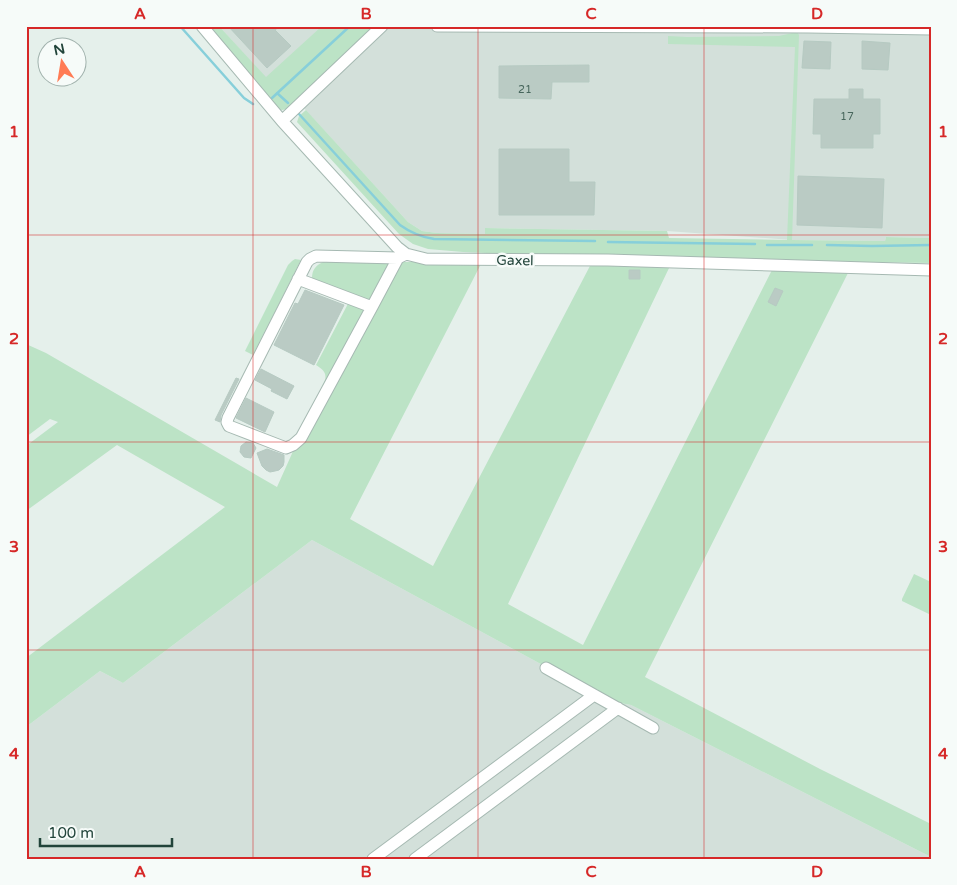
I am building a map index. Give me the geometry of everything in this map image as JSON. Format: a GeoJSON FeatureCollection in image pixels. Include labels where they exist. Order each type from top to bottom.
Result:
{"type":"FeatureCollection","features":[{"type":"Feature","properties":{"kind":"street"},"geometry":{"type":"LineString","coordinates":[[202,26],[282,121],[396,246],[402,256],[301,438],[286,448],[229,426],[228,418],[298,279],[372,307]]}},
{"type":"Feature","properties":{"kind":"street"},"geometry":{"type":"LineString","coordinates":[[282,121],[382,26]]}},
{"type":"Feature","properties":{"kind":"street"},"geometry":{"type":"LineString","coordinates":[[437,26],[931,28]]}},
{"type":"Feature","properties":{"kind":"street","name":"Gaxel"},"geometry":{"type":"LineString","coordinates":[[298,279],[307,262],[316,256],[608,260],[931,270]]}},
{"type":"Feature","properties":{"kind":"street"},"geometry":{"type":"LineString","coordinates":[[546,668],[653,728]]}},
{"type":"Feature","properties":{"kind":"street"},"geometry":{"type":"LineString","coordinates":[[373,859],[594,695]]}},
{"type":"Feature","properties":{"kind":"street"},"geometry":{"type":"LineString","coordinates":[[415,859],[618,708]]}},
{"type":"Feature","properties":{"kind":"shaded area"},"geometry":{"type":"Polygon","coordinates":[[[219,26],[931,26],[931,238],[886,237],[885,241],[792,240],[667,231],[485,228],[485,234],[422,231],[408,222],[303,107],[266,78],[219,26]]]}},
{"type":"Feature","properties":{"kind":"shaded area"},"geometry":{"type":"Polygon","coordinates":[[[312,540],[609,701],[631,705],[931,857],[931,859],[26,859],[26,727],[100,671],[123,683],[312,540]]]}},
{"type":"Feature","properties":{"kind":"green space"},"geometry":{"type":"Polygon","coordinates":[[[206,26],[219,26],[266,77],[322,26],[374,26],[287,109],[282,110],[276,109],[206,26]]]}},
{"type":"Feature","properties":{"kind":"green space"},"geometry":{"type":"Polygon","coordinates":[[[797,32],[799,35],[792,240],[885,241],[886,237],[931,238],[931,263],[599,258],[428,249],[413,244],[399,234],[297,122],[299,116],[306,110],[408,222],[422,231],[485,234],[485,228],[667,231],[669,238],[787,240],[795,47],[668,44],[668,36],[779,36],[797,32]]]}},
{"type":"Feature","properties":{"kind":"green space"},"geometry":{"type":"Polygon","coordinates":[[[295,259],[301,260],[253,355],[245,351],[288,265],[295,259]]]}},
{"type":"Feature","properties":{"kind":"green space"},"geometry":{"type":"Polygon","coordinates":[[[323,262],[482,262],[350,519],[433,566],[591,264],[670,266],[508,604],[583,645],[773,268],[850,269],[645,677],[820,769],[931,824],[931,857],[631,705],[609,701],[312,540],[123,683],[100,671],[26,727],[26,658],[225,507],[117,445],[26,511],[26,446],[58,422],[50,419],[26,437],[26,344],[46,353],[277,487],[325,380],[325,373],[316,365],[352,296],[312,279],[314,269],[323,262]]]}},
{"type":"Feature","properties":{"kind":"green space"},"geometry":{"type":"Polygon","coordinates":[[[914,574],[931,582],[931,615],[902,601],[914,574]]]}},
{"type":"Feature","properties":{"kind":"building"},"geometry":{"type":"Polygon","coordinates":[[[228,26],[280,26],[275,30],[291,46],[267,68],[228,26]]]}},
{"type":"Feature","properties":{"kind":"building"},"geometry":{"type":"Polygon","coordinates":[[[804,41],[831,42],[830,69],[802,68],[804,41]]]}},
{"type":"Feature","properties":{"kind":"building"},"geometry":{"type":"Polygon","coordinates":[[[862,41],[890,43],[888,70],[862,69],[862,41]]]}},
{"type":"Feature","properties":{"kind":"building"},"geometry":{"type":"Polygon","coordinates":[[[589,65],[589,82],[552,82],[551,99],[499,98],[499,66],[589,65]]]}},
{"type":"Feature","properties":{"kind":"building"},"geometry":{"type":"Polygon","coordinates":[[[849,89],[863,89],[863,99],[880,99],[880,134],[873,134],[873,148],[821,148],[821,134],[813,134],[814,99],[849,99],[849,89]]]}},
{"type":"Feature","properties":{"kind":"building"},"geometry":{"type":"Polygon","coordinates":[[[499,149],[569,149],[569,182],[595,182],[594,215],[499,215],[499,149]]]}},
{"type":"Feature","properties":{"kind":"building"},"geometry":{"type":"Polygon","coordinates":[[[798,176],[884,179],[882,228],[797,225],[798,176]]]}},
{"type":"Feature","properties":{"kind":"building"},"geometry":{"type":"Polygon","coordinates":[[[629,270],[640,270],[640,279],[629,279],[629,270]]]}},
{"type":"Feature","properties":{"kind":"building"},"geometry":{"type":"Polygon","coordinates":[[[775,288],[783,291],[776,306],[768,302],[775,288]]]}},
{"type":"Feature","properties":{"kind":"building"},"geometry":{"type":"Polygon","coordinates":[[[305,290],[344,305],[314,365],[274,345],[295,303],[298,304],[305,290]]]}},
{"type":"Feature","properties":{"kind":"building"},"geometry":{"type":"Polygon","coordinates":[[[261,369],[294,386],[287,399],[255,380],[261,369]]]}},
{"type":"Feature","properties":{"kind":"building"},"geometry":{"type":"Polygon","coordinates":[[[236,378],[239,379],[221,415],[220,422],[215,420],[236,378]]]}},
{"type":"Feature","properties":{"kind":"building"},"geometry":{"type":"Polygon","coordinates":[[[246,398],[274,412],[265,432],[236,418],[246,398]]]}},
{"type":"Feature","properties":{"kind":"building"},"geometry":{"type":"Polygon","coordinates":[[[246,442],[253,443],[256,448],[251,458],[244,457],[240,452],[241,446],[246,442]]]}},
{"type":"Feature","properties":{"kind":"building"},"geometry":{"type":"Polygon","coordinates":[[[267,449],[284,455],[283,466],[279,470],[270,472],[262,466],[257,453],[267,449]]]}},
{"type":"Feature","properties":{"kind":"waterway"},"geometry":{"type":"LineString","coordinates":[[180,26],[244,98],[253,104]]}},
{"type":"Feature","properties":{"kind":"waterway"},"geometry":{"type":"LineString","coordinates":[[272,98],[350,26]]}},
{"type":"Feature","properties":{"kind":"waterway"},"geometry":{"type":"LineString","coordinates":[[277,93],[288,103]]}},
{"type":"Feature","properties":{"kind":"waterway"},"geometry":{"type":"LineString","coordinates":[[299,114],[400,225],[416,234],[434,239],[595,241]]}},
{"type":"Feature","properties":{"kind":"waterway"},"geometry":{"type":"LineString","coordinates":[[608,242],[755,244]]}},
{"type":"Feature","properties":{"kind":"waterway"},"geometry":{"type":"LineString","coordinates":[[767,245],[812,245]]}},
{"type":"Feature","properties":{"kind":"waterway"},"geometry":{"type":"LineString","coordinates":[[827,245],[931,245]]}}]}
